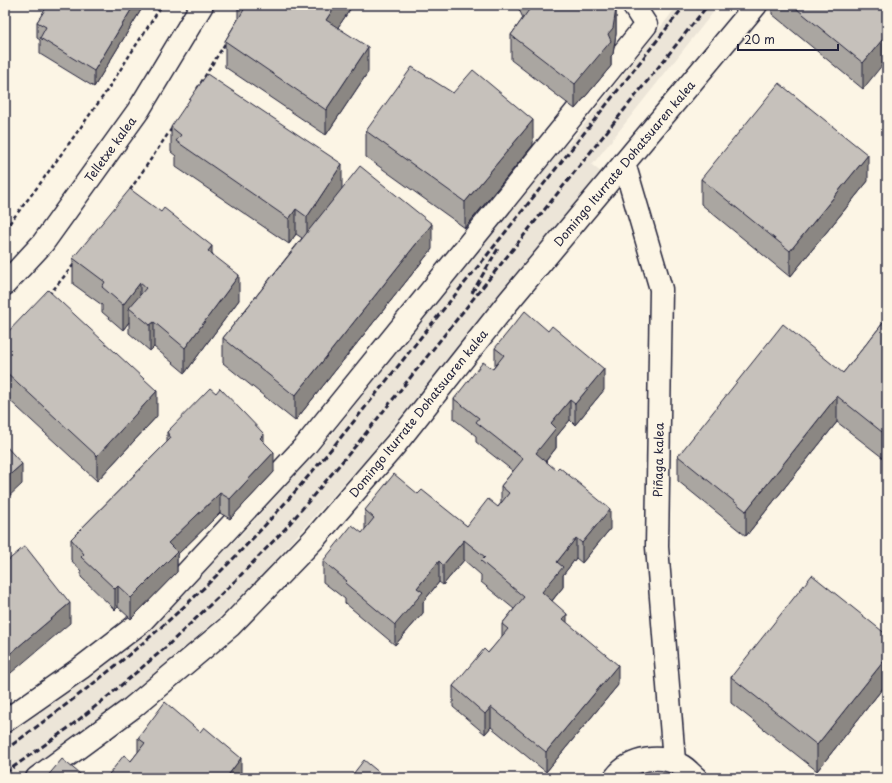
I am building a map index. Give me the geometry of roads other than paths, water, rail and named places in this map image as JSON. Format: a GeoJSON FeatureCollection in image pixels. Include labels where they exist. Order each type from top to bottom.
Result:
{"type":"FeatureCollection","features":[{"type":"Feature","properties":{"kind":"street","name":"Telletxe kalea"},"geometry":{"type":"LineString","coordinates":[[5,284],[42,243],[138,111],[202,5]]}},
{"type":"Feature","properties":{"kind":"street"},"geometry":{"type":"LineString","coordinates":[[5,721],[80,668],[140,622],[306,444],[646,25],[633,5]]}},
{"type":"Feature","properties":{"kind":"street","name":"Domingo Iturrate Dohatsuaren kalea"},"geometry":{"type":"LineString","coordinates":[[37,778],[132,708],[230,626],[314,538],[395,445],[509,301],[756,5]]}},
{"type":"Feature","properties":{"kind":"street","name":"Piñaga kalea"},"geometry":{"type":"LineString","coordinates":[[624,163],[661,289],[657,547],[674,762]]}},
{"type":"Feature","properties":{"kind":"street"},"geometry":{"type":"LineString","coordinates":[[615,778],[630,764],[653,758],[674,762],[684,766],[696,778]]}},
{"type":"Feature","properties":{"kind":"railway"},"geometry":{"type":"LineString","coordinates":[[5,750],[62,708],[146,641],[199,593],[277,512],[353,423],[685,5]]}},
{"type":"Feature","properties":{"kind":"railway"},"geometry":{"type":"LineString","coordinates":[[5,773],[67,729],[165,648],[236,580],[285,529],[358,443],[708,5]]}},
{"type":"Feature","properties":{"kind":"railway"},"geometry":{"type":"LineString","coordinates":[[472,293],[499,247]]}}]}
